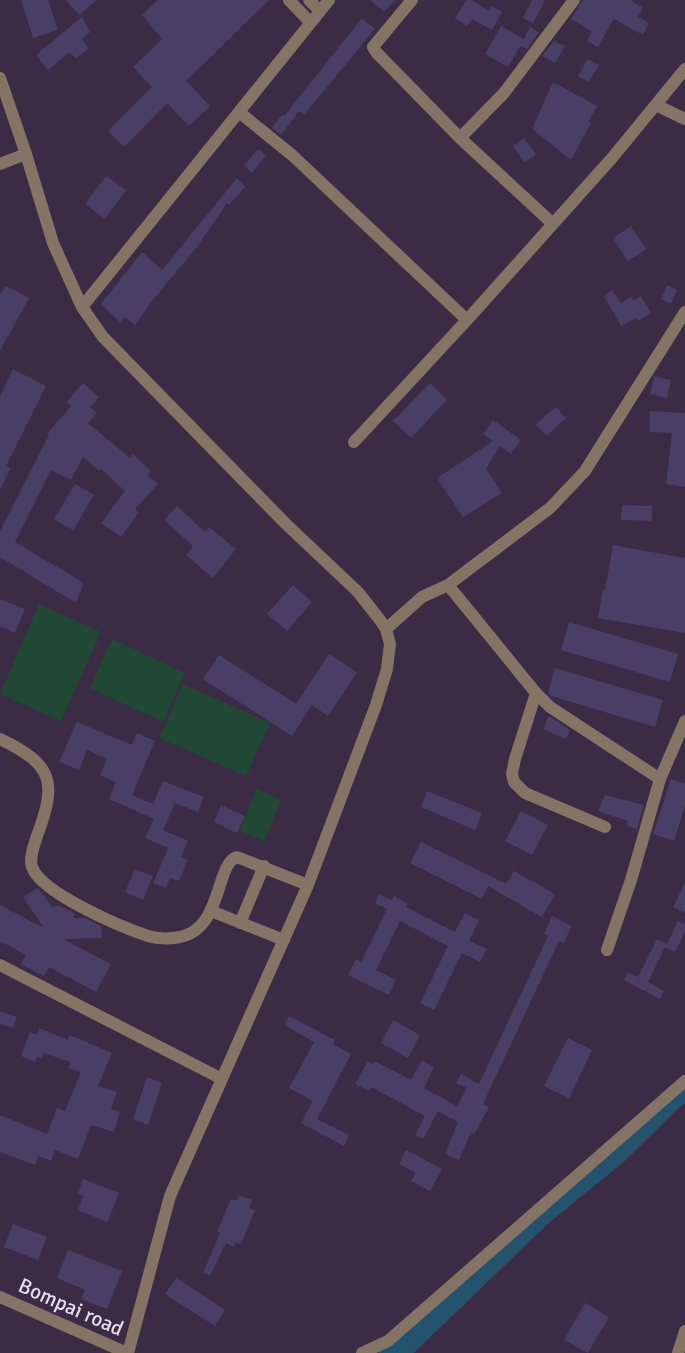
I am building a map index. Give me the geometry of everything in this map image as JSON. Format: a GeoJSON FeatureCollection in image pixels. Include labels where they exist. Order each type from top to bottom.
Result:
{"type":"FeatureCollection","features":[{"type":"Feature","properties":{"kind":"street"},"geometry":{"type":"LineString","coordinates":[[290,0],[310,22]]}},
{"type":"Feature","properties":{"kind":"street"},"geometry":{"type":"LineString","coordinates":[[309,0],[320,11]]}},
{"type":"Feature","properties":{"kind":"street"},"geometry":{"type":"LineString","coordinates":[[82,307],[329,0]]}},
{"type":"Feature","properties":{"kind":"street"},"geometry":{"type":"LineString","coordinates":[[412,0],[373,47],[460,138],[553,224]]}},
{"type":"Feature","properties":{"kind":"street"},"geometry":{"type":"LineString","coordinates":[[460,138],[504,93],[574,0]]}},
{"type":"Feature","properties":{"kind":"street"},"geometry":{"type":"LineString","coordinates":[[354,442],[612,158],[685,69]]}},
{"type":"Feature","properties":{"kind":"street"},"geometry":{"type":"LineString","coordinates":[[0,78],[53,243],[82,307],[103,337],[277,515],[358,592],[386,629],[390,644],[387,669],[308,885],[170,1196],[127,1353]]}},
{"type":"Feature","properties":{"kind":"street"},"geometry":{"type":"LineString","coordinates":[[656,105],[685,120]]}},
{"type":"Feature","properties":{"kind":"street"},"geometry":{"type":"LineString","coordinates":[[238,112],[292,154],[467,320]]}},
{"type":"Feature","properties":{"kind":"street"},"geometry":{"type":"LineString","coordinates":[[0,164],[26,154]]}},
{"type":"Feature","properties":{"kind":"street"},"geometry":{"type":"LineString","coordinates":[[386,629],[422,597],[448,585],[550,508],[585,471],[685,314]]}},
{"type":"Feature","properties":{"kind":"street"},"geometry":{"type":"LineString","coordinates":[[448,585],[550,707],[660,779]]}},
{"type":"Feature","properties":{"kind":"street"},"geometry":{"type":"LineString","coordinates":[[536,693],[515,759],[512,774],[514,782],[525,793],[605,827]]}},
{"type":"Feature","properties":{"kind":"street"},"geometry":{"type":"LineString","coordinates":[[607,951],[631,880],[660,779],[685,721]]}},
{"type":"Feature","properties":{"kind":"street"},"geometry":{"type":"LineString","coordinates":[[0,739],[29,756],[40,765],[48,777],[48,807],[35,842],[31,865],[37,876],[62,896],[101,916],[148,936],[163,939],[181,937],[191,933],[203,925],[232,858],[237,856],[308,885]]}},
{"type":"Feature","properties":{"kind":"street"},"geometry":{"type":"LineString","coordinates":[[240,923],[264,866]]}},
{"type":"Feature","properties":{"kind":"street"},"geometry":{"type":"LineString","coordinates":[[211,911],[284,940]]}},
{"type":"Feature","properties":{"kind":"street"},"geometry":{"type":"LineString","coordinates":[[0,965],[222,1079]]}},
{"type":"Feature","properties":{"kind":"street"},"geometry":{"type":"LineString","coordinates":[[362,1353],[388,1341],[685,1081]]}},
{"type":"Feature","properties":{"kind":"street","name":"Bompai road"},"geometry":{"type":"LineString","coordinates":[[0,1298],[109,1350],[127,1353]]}},
{"type":"Feature","properties":{"kind":"street"},"geometry":{"type":"LineString","coordinates":[[678,1353],[684,1337]]}},
{"type":"Feature","properties":{"kind":"green space"},"geometry":{"type":"Polygon","coordinates":[[[39,604],[101,632],[61,721],[0,694],[39,604]]]}},
{"type":"Feature","properties":{"kind":"green space"},"geometry":{"type":"Polygon","coordinates":[[[112,639],[185,673],[163,722],[90,688],[112,639]]]}},
{"type":"Feature","properties":{"kind":"green space"},"geometry":{"type":"Polygon","coordinates":[[[183,684],[270,723],[246,776],[159,738],[183,684]]]}},
{"type":"Feature","properties":{"kind":"green space"},"geometry":{"type":"Polygon","coordinates":[[[256,789],[281,799],[265,841],[240,831],[256,789]]]}},
{"type":"Feature","properties":{"kind":"building"},"geometry":{"type":"Polygon","coordinates":[[[21,0],[48,0],[58,30],[33,38],[21,0]]]}},
{"type":"Feature","properties":{"kind":"building"},"geometry":{"type":"Polygon","coordinates":[[[66,0],[97,0],[79,15],[66,0]]]}},
{"type":"Feature","properties":{"kind":"building"},"geometry":{"type":"Polygon","coordinates":[[[158,0],[269,0],[186,81],[210,106],[189,126],[167,103],[124,147],[108,131],[152,87],[133,67],[162,39],[142,15],[158,0]]]}},
{"type":"Feature","properties":{"kind":"building"},"geometry":{"type":"Polygon","coordinates":[[[370,0],[395,0],[384,12],[370,0]]]}},
{"type":"Feature","properties":{"kind":"building"},"geometry":{"type":"Polygon","coordinates":[[[467,0],[472,0],[489,11],[492,6],[502,12],[492,30],[472,19],[467,26],[455,18],[467,0]]]}},
{"type":"Feature","properties":{"kind":"building"},"geometry":{"type":"Polygon","coordinates":[[[532,0],[545,0],[533,23],[523,18],[532,0]]]}},
{"type":"Feature","properties":{"kind":"building"},"geometry":{"type":"Polygon","coordinates":[[[583,0],[630,0],[643,8],[638,17],[649,23],[643,35],[614,19],[598,47],[587,41],[592,32],[571,19],[583,0]]]}},
{"type":"Feature","properties":{"kind":"building"},"geometry":{"type":"Polygon","coordinates":[[[82,17],[90,32],[82,39],[89,48],[76,59],[70,52],[48,70],[36,55],[82,17]]]}},
{"type":"Feature","properties":{"kind":"building"},"geometry":{"type":"Polygon","coordinates":[[[362,18],[375,29],[304,115],[299,111],[281,135],[272,128],[362,18]]]}},
{"type":"Feature","properties":{"kind":"building"},"geometry":{"type":"Polygon","coordinates":[[[501,26],[524,39],[530,27],[539,32],[527,49],[520,46],[508,67],[485,54],[501,26]]]}},
{"type":"Feature","properties":{"kind":"building"},"geometry":{"type":"Polygon","coordinates":[[[554,41],[565,46],[555,63],[542,56],[554,41]]]}},
{"type":"Feature","properties":{"kind":"building"},"geometry":{"type":"Polygon","coordinates":[[[588,59],[599,65],[589,82],[578,76],[588,59]]]}},
{"type":"Feature","properties":{"kind":"building"},"geometry":{"type":"Polygon","coordinates":[[[553,82],[597,106],[588,122],[591,123],[571,160],[532,129],[553,82]]]}},
{"type":"Feature","properties":{"kind":"building"},"geometry":{"type":"Polygon","coordinates":[[[524,138],[536,154],[524,163],[513,146],[524,138]]]}},
{"type":"Feature","properties":{"kind":"building"},"geometry":{"type":"Polygon","coordinates":[[[258,149],[266,155],[252,173],[244,166],[258,149]]]}},
{"type":"Feature","properties":{"kind":"building"},"geometry":{"type":"Polygon","coordinates":[[[106,176],[126,190],[105,219],[85,204],[106,176]]]}},
{"type":"Feature","properties":{"kind":"building"},"geometry":{"type":"Polygon","coordinates":[[[237,178],[245,187],[229,205],[227,203],[197,247],[135,325],[125,317],[120,322],[101,304],[142,252],[162,270],[237,178]]]}},
{"type":"Feature","properties":{"kind":"building"},"geometry":{"type":"Polygon","coordinates":[[[631,226],[646,249],[628,261],[613,238],[631,226]]]}},
{"type":"Feature","properties":{"kind":"building"},"geometry":{"type":"Polygon","coordinates":[[[667,285],[677,290],[671,304],[661,299],[667,285]]]}},
{"type":"Feature","properties":{"kind":"building"},"geometry":{"type":"Polygon","coordinates":[[[6,286],[29,298],[0,351],[0,294],[6,286]]]}},
{"type":"Feature","properties":{"kind":"building"},"geometry":{"type":"Polygon","coordinates":[[[612,290],[621,303],[631,297],[634,301],[641,296],[651,313],[638,321],[636,318],[621,326],[604,296],[612,290]]]}},
{"type":"Feature","properties":{"kind":"building"},"geometry":{"type":"Polygon","coordinates":[[[13,369],[46,386],[6,466],[11,468],[0,489],[0,396],[13,369]]]}},
{"type":"Feature","properties":{"kind":"building"},"geometry":{"type":"Polygon","coordinates":[[[654,376],[671,380],[667,398],[650,394],[654,376]]]}},
{"type":"Feature","properties":{"kind":"building"},"geometry":{"type":"Polygon","coordinates":[[[83,383],[99,397],[90,407],[97,413],[88,423],[130,458],[133,454],[151,471],[148,475],[158,484],[135,509],[139,512],[121,537],[101,523],[125,491],[101,469],[99,471],[83,457],[71,480],[51,470],[15,542],[84,583],[76,603],[0,557],[0,531],[49,435],[47,434],[71,406],[66,402],[83,383]]]}},
{"type":"Feature","properties":{"kind":"building"},"geometry":{"type":"Polygon","coordinates":[[[430,383],[447,400],[411,438],[393,421],[430,383]]]}},
{"type":"Feature","properties":{"kind":"building"},"geometry":{"type":"Polygon","coordinates":[[[556,407],[566,418],[546,436],[536,424],[556,407]]]}},
{"type":"Feature","properties":{"kind":"building"},"geometry":{"type":"Polygon","coordinates":[[[650,411],[685,413],[685,487],[666,484],[672,433],[650,432],[650,411]]]}},
{"type":"Feature","properties":{"kind":"building"},"geometry":{"type":"Polygon","coordinates":[[[493,420],[521,440],[511,454],[500,446],[486,469],[502,493],[463,517],[437,478],[493,441],[483,434],[493,420]]]}},
{"type":"Feature","properties":{"kind":"building"},"geometry":{"type":"Polygon","coordinates":[[[75,484],[94,495],[73,530],[54,519],[75,484]]]}},
{"type":"Feature","properties":{"kind":"building"},"geometry":{"type":"Polygon","coordinates":[[[622,505],[652,506],[652,521],[621,520],[622,505]]]}},
{"type":"Feature","properties":{"kind":"building"},"geometry":{"type":"Polygon","coordinates":[[[177,506],[205,532],[209,527],[236,549],[213,578],[186,555],[193,546],[164,520],[177,506]]]}},
{"type":"Feature","properties":{"kind":"building"},"geometry":{"type":"Polygon","coordinates":[[[613,545],[685,558],[685,633],[598,618],[613,545]]]}},
{"type":"Feature","properties":{"kind":"building"},"geometry":{"type":"Polygon","coordinates":[[[293,585],[312,602],[287,631],[267,614],[293,585]]]}},
{"type":"Feature","properties":{"kind":"building"},"geometry":{"type":"Polygon","coordinates":[[[0,599],[25,609],[15,633],[0,626],[0,599]]]}},
{"type":"Feature","properties":{"kind":"building"},"geometry":{"type":"Polygon","coordinates":[[[569,622],[678,654],[670,682],[561,650],[569,622]]]}},
{"type":"Feature","properties":{"kind":"building"},"geometry":{"type":"Polygon","coordinates":[[[329,654],[357,672],[328,716],[312,705],[292,736],[203,679],[219,655],[296,704],[329,654]]]}},
{"type":"Feature","properties":{"kind":"building"},"geometry":{"type":"Polygon","coordinates":[[[555,668],[663,700],[655,727],[551,696],[548,693],[555,668]]]}},
{"type":"Feature","properties":{"kind":"building"},"geometry":{"type":"Polygon","coordinates":[[[549,716],[570,730],[566,739],[543,729],[549,716]]]}},
{"type":"Feature","properties":{"kind":"building"},"geometry":{"type":"Polygon","coordinates":[[[77,722],[132,745],[137,733],[155,741],[132,795],[153,804],[163,781],[204,797],[198,812],[175,803],[163,830],[188,841],[181,857],[188,860],[179,881],[170,878],[166,888],[153,883],[168,848],[145,838],[154,819],[109,799],[116,782],[100,775],[107,759],[87,750],[79,770],[59,762],[77,722]]]}},
{"type":"Feature","properties":{"kind":"building"},"geometry":{"type":"Polygon","coordinates":[[[671,779],[685,784],[685,805],[674,841],[653,834],[671,779]]]}},
{"type":"Feature","properties":{"kind":"building"},"geometry":{"type":"Polygon","coordinates":[[[427,791],[482,813],[475,830],[421,807],[427,791]]]}},
{"type":"Feature","properties":{"kind":"building"},"geometry":{"type":"Polygon","coordinates":[[[605,795],[644,805],[637,829],[627,826],[628,821],[598,811],[605,795]]]}},
{"type":"Feature","properties":{"kind":"building"},"geometry":{"type":"Polygon","coordinates":[[[221,805],[245,816],[237,833],[214,822],[221,805]]]}},
{"type":"Feature","properties":{"kind":"building"},"geometry":{"type":"Polygon","coordinates":[[[521,811],[548,825],[532,855],[505,841],[521,811]]]}},
{"type":"Feature","properties":{"kind":"building"},"geometry":{"type":"Polygon","coordinates":[[[421,842],[506,884],[514,871],[555,894],[542,917],[488,886],[482,899],[410,863],[421,842]]]}},
{"type":"Feature","properties":{"kind":"building"},"geometry":{"type":"Polygon","coordinates":[[[135,869],[153,876],[143,900],[125,892],[135,869]]]}},
{"type":"Feature","properties":{"kind":"building"},"geometry":{"type":"Polygon","coordinates":[[[685,883],[685,913],[673,907],[685,883]]]}},
{"type":"Feature","properties":{"kind":"building"},"geometry":{"type":"Polygon","coordinates":[[[38,888],[53,908],[58,905],[74,913],[74,918],[85,918],[101,926],[102,938],[63,939],[111,964],[96,992],[49,967],[44,976],[21,964],[26,955],[0,941],[0,905],[44,928],[23,897],[38,888]]]}},
{"type":"Feature","properties":{"kind":"building"},"geometry":{"type":"Polygon","coordinates":[[[379,894],[392,900],[394,896],[408,904],[406,907],[455,932],[465,913],[479,920],[469,941],[487,949],[480,962],[462,953],[434,1010],[420,1003],[448,946],[400,921],[376,970],[396,980],[389,995],[348,975],[356,959],[361,962],[387,909],[375,903],[379,894]]]}},
{"type":"Feature","properties":{"kind":"building"},"geometry":{"type":"Polygon","coordinates":[[[552,916],[572,926],[564,943],[559,941],[483,1104],[489,1107],[474,1134],[471,1132],[459,1160],[445,1154],[458,1122],[438,1111],[423,1139],[415,1135],[425,1116],[371,1087],[369,1091],[355,1084],[368,1061],[373,1065],[375,1061],[411,1080],[422,1060],[434,1067],[424,1088],[457,1106],[467,1088],[456,1083],[461,1074],[479,1084],[548,936],[544,934],[552,916]]]}},
{"type":"Feature","properties":{"kind":"building"},"geometry":{"type":"Polygon","coordinates":[[[678,921],[685,924],[685,932],[675,952],[665,947],[648,982],[664,991],[660,999],[624,980],[628,972],[638,977],[657,939],[667,944],[678,921]]]}},
{"type":"Feature","properties":{"kind":"building"},"geometry":{"type":"Polygon","coordinates":[[[0,1011],[17,1017],[13,1028],[0,1024],[0,1011]]]}},
{"type":"Feature","properties":{"kind":"building"},"geometry":{"type":"Polygon","coordinates":[[[289,1016],[335,1040],[333,1044],[351,1054],[317,1119],[349,1135],[344,1146],[301,1123],[313,1101],[289,1088],[314,1042],[284,1025],[289,1016]]]}},
{"type":"Feature","properties":{"kind":"building"},"geometry":{"type":"Polygon","coordinates":[[[393,1020],[420,1035],[408,1058],[381,1043],[393,1020]]]}},
{"type":"Feature","properties":{"kind":"building"},"geometry":{"type":"Polygon","coordinates":[[[39,1028],[68,1040],[69,1035],[112,1053],[98,1086],[117,1092],[111,1109],[120,1112],[114,1132],[91,1125],[78,1159],[55,1150],[51,1161],[38,1156],[35,1165],[0,1152],[0,1115],[47,1134],[57,1108],[65,1111],[81,1072],[68,1068],[70,1062],[44,1053],[42,1059],[37,1057],[35,1062],[21,1056],[30,1032],[37,1035],[39,1028]]]}},
{"type":"Feature","properties":{"kind":"building"},"geometry":{"type":"Polygon","coordinates":[[[568,1038],[592,1050],[569,1098],[544,1086],[568,1038]]]}},
{"type":"Feature","properties":{"kind":"building"},"geometry":{"type":"Polygon","coordinates":[[[147,1077],[162,1083],[148,1125],[133,1119],[147,1077]]]}},
{"type":"Feature","properties":{"kind":"building"},"geometry":{"type":"Polygon","coordinates":[[[406,1150],[442,1169],[430,1191],[411,1181],[416,1173],[399,1164],[406,1150]]]}},
{"type":"Feature","properties":{"kind":"building"},"geometry":{"type":"Polygon","coordinates":[[[83,1179],[119,1193],[107,1222],[78,1210],[83,1196],[78,1194],[83,1179]]]}},
{"type":"Feature","properties":{"kind":"building"},"geometry":{"type":"Polygon","coordinates":[[[239,1195],[252,1200],[249,1208],[255,1210],[241,1244],[236,1242],[234,1247],[226,1243],[210,1276],[203,1273],[220,1233],[217,1232],[231,1199],[236,1201],[239,1195]]]}},
{"type":"Feature","properties":{"kind":"building"},"geometry":{"type":"Polygon","coordinates":[[[13,1224],[47,1237],[38,1260],[4,1247],[13,1224]]]}},
{"type":"Feature","properties":{"kind":"building"},"geometry":{"type":"Polygon","coordinates":[[[68,1250],[122,1271],[107,1309],[81,1299],[85,1290],[57,1278],[68,1250]]]}},
{"type":"Feature","properties":{"kind":"building"},"geometry":{"type":"Polygon","coordinates":[[[176,1278],[225,1310],[215,1326],[165,1294],[176,1278]]]}},
{"type":"Feature","properties":{"kind":"building"},"geometry":{"type":"Polygon","coordinates":[[[585,1303],[609,1317],[588,1353],[564,1340],[585,1303]]]}},
{"type":"Feature","properties":{"kind":"waterway"},"geometry":{"type":"LineString","coordinates":[[389,1353],[408,1344],[543,1214],[619,1152],[673,1099],[685,1091]]}}]}
